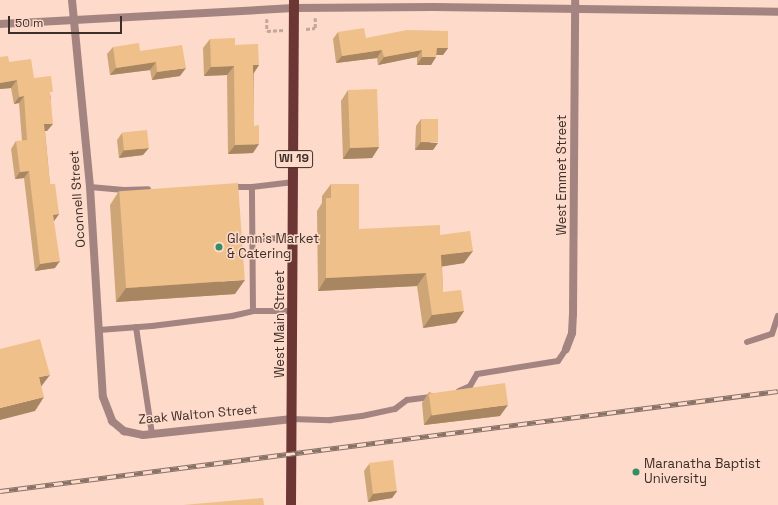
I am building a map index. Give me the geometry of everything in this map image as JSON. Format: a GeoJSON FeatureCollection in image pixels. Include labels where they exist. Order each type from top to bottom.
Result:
{"type":"FeatureCollection","features":[{"type":"Feature","properties":{"kind":"main road","name":"West Main Street"},"geometry":{"type":"LineString","coordinates":[[292,505],[294,4]]}},
{"type":"Feature","properties":{"kind":"street","name":"Oconnell Street"},"geometry":{"type":"LineString","coordinates":[[72,0],[90,187],[103,397]]}},
{"type":"Feature","properties":{"kind":"street","name":"West Emmet Street"},"geometry":{"type":"LineString","coordinates":[[566,349],[572,333],[573,314],[575,0]]}},
{"type":"Feature","properties":{"kind":"street"},"geometry":{"type":"LineString","coordinates":[[0,24],[74,21],[294,4],[575,10],[778,12]]}},
{"type":"Feature","properties":{"kind":"street","name":"Zaak Walton Street"},"geometry":{"type":"LineString","coordinates":[[103,397],[112,421],[124,431],[143,435],[292,418]]}},
{"type":"Feature","properties":{"kind":"lane"},"geometry":{"type":"LineString","coordinates":[[223,188],[252,187],[294,182]]}},
{"type":"Feature","properties":{"kind":"lane"},"geometry":{"type":"LineString","coordinates":[[90,187],[124,190],[155,189]]}},
{"type":"Feature","properties":{"kind":"lane"},"geometry":{"type":"LineString","coordinates":[[252,187],[253,311]]}},
{"type":"Feature","properties":{"kind":"lane"},"geometry":{"type":"LineString","coordinates":[[252,240],[293,237]]}},
{"type":"Feature","properties":{"kind":"lane"},"geometry":{"type":"LineString","coordinates":[[99,330],[136,328],[232,316],[253,311],[293,311]]}},
{"type":"Feature","properties":{"kind":"lane"},"geometry":{"type":"LineString","coordinates":[[747,342],[772,334],[778,316]]}},
{"type":"Feature","properties":{"kind":"lane"},"geometry":{"type":"LineString","coordinates":[[136,328],[152,434]]}},
{"type":"Feature","properties":{"kind":"lane"},"geometry":{"type":"LineString","coordinates":[[455,394],[470,386],[477,374],[558,361],[566,349]]}},
{"type":"Feature","properties":{"kind":"lane"},"geometry":{"type":"LineString","coordinates":[[292,418],[330,420],[362,416],[395,409],[407,400],[441,395]]}},
{"type":"Feature","properties":{"kind":"building"},"geometry":{"type":"Polygon","coordinates":[[[364,28],[366,38],[407,30],[448,31],[448,48],[437,48],[436,57],[422,57],[422,50],[384,57],[382,50],[342,56],[338,32],[364,28]]]}},
{"type":"Feature","properties":{"kind":"building"},"geometry":{"type":"Polygon","coordinates":[[[235,38],[235,45],[258,44],[259,65],[253,65],[254,126],[259,125],[259,144],[235,145],[234,66],[211,67],[210,39],[235,38]]]}},
{"type":"Feature","properties":{"kind":"building"},"geometry":{"type":"Polygon","coordinates":[[[139,43],[140,51],[182,45],[186,68],[157,72],[156,62],[116,68],[113,47],[139,43]]]}},
{"type":"Feature","properties":{"kind":"building"},"geometry":{"type":"Polygon","coordinates":[[[8,56],[9,62],[31,59],[34,78],[51,76],[53,92],[50,92],[53,124],[44,124],[50,184],[55,184],[59,214],[53,215],[60,261],[40,264],[29,171],[20,172],[16,141],[27,140],[24,96],[19,97],[17,80],[0,83],[0,57],[8,56]]]}},
{"type":"Feature","properties":{"kind":"building"},"geometry":{"type":"Polygon","coordinates":[[[377,89],[379,147],[350,148],[348,90],[377,89]]]}},
{"type":"Feature","properties":{"kind":"building"},"geometry":{"type":"Polygon","coordinates":[[[421,119],[438,119],[438,142],[421,142],[421,119]]]}},
{"type":"Feature","properties":{"kind":"building"},"geometry":{"type":"Polygon","coordinates":[[[147,130],[149,148],[124,151],[122,133],[147,130]]]}},
{"type":"Feature","properties":{"kind":"building"},"geometry":{"type":"Polygon","coordinates":[[[238,183],[245,280],[126,288],[119,191],[238,183]]]}},
{"type":"Feature","properties":{"kind":"building"},"geometry":{"type":"Polygon","coordinates":[[[331,184],[359,184],[359,229],[440,225],[440,235],[470,231],[473,251],[441,255],[443,292],[461,290],[464,311],[432,315],[426,273],[326,278],[326,198],[331,198],[331,184]]]}},
{"type":"Feature","properties":{"kind":"building"},"geometry":{"type":"Polygon","coordinates":[[[40,339],[50,375],[39,377],[44,397],[0,408],[0,349],[40,339]]]}},
{"type":"Feature","properties":{"kind":"building"},"geometry":{"type":"Polygon","coordinates":[[[505,383],[508,405],[432,416],[429,394],[505,383]]]}},
{"type":"Feature","properties":{"kind":"building"},"geometry":{"type":"Polygon","coordinates":[[[393,460],[397,491],[373,494],[369,463],[393,460]]]}},
{"type":"Feature","properties":{"kind":"building"},"geometry":{"type":"Polygon","coordinates":[[[263,498],[264,505],[183,505],[263,498]]]}},
{"type":"Feature","properties":{"kind":"railway"},"geometry":{"type":"LineString","coordinates":[[0,491],[778,391]]}},
{"type":"Feature","properties":{"kind":"place","name":"Glenn's Market & Catering"},"geometry":{"type":"Point","coordinates":[219,247]}},
{"type":"Feature","properties":{"kind":"place","name":"Maranatha Baptist University"},"geometry":{"type":"Point","coordinates":[636,472]}}]}
